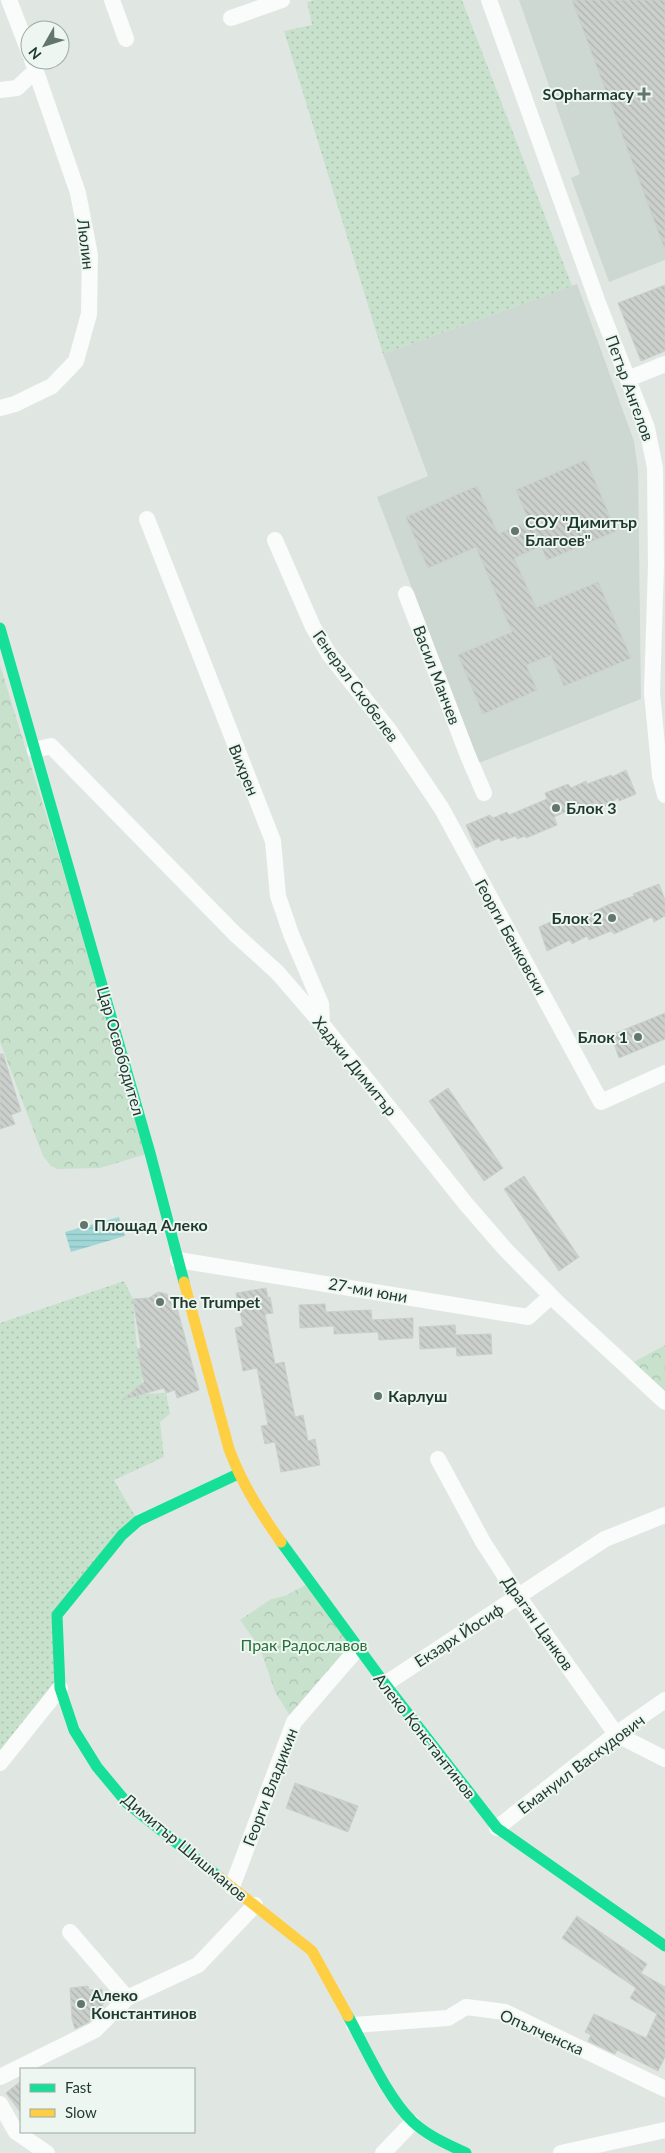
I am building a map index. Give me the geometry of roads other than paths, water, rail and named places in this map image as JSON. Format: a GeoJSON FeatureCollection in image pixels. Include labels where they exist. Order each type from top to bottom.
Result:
{"type":"FeatureCollection","features":[{"type":"Feature","properties":{"kind":"street"},"geometry":{"type":"LineString","coordinates":[[9,0],[20,28]]}},
{"type":"Feature","properties":{"kind":"street"},"geometry":{"type":"LineString","coordinates":[[112,0],[126,39]]}},
{"type":"Feature","properties":{"kind":"street"},"geometry":{"type":"LineString","coordinates":[[230,18],[282,0]]}},
{"type":"Feature","properties":{"kind":"street","name":"Петър Ангелов"},"geometry":{"type":"LineString","coordinates":[[489,0],[598,303],[647,428],[655,468],[660,566],[652,693],[665,795]]}},
{"type":"Feature","properties":{"kind":"street","name":"Люлин"},"geometry":{"type":"LineString","coordinates":[[0,90],[17,88],[30,70]]}},
{"type":"Feature","properties":{"kind":"street","name":"Люлин"},"geometry":{"type":"LineString","coordinates":[[0,408],[15,404],[52,386],[76,361],[89,314],[90,255],[78,193],[36,70]]}},
{"type":"Feature","properties":{"kind":"street"},"geometry":{"type":"LineString","coordinates":[[628,379],[665,364]]}},
{"type":"Feature","properties":{"kind":"street","name":"Вихрен"},"geometry":{"type":"LineString","coordinates":[[147,519],[274,841],[278,896],[290,934],[321,1004],[322,1024]]}},
{"type":"Feature","properties":{"kind":"street","name":"Генерал Скобелев"},"geometry":{"type":"LineString","coordinates":[[275,540],[313,627],[329,654],[419,773]]}},
{"type":"Feature","properties":{"kind":"street","name":"Васил Манчев"},"geometry":{"type":"LineString","coordinates":[[406,594],[484,793]]}},
{"type":"Feature","properties":{"kind":"street","name":"Цар Освободител"},"geometry":{"type":"LineString","coordinates":[[0,628],[147,1144],[227,1440],[238,1474]]}},
{"type":"Feature","properties":{"kind":"street","name":"Хаджи Димитър"},"geometry":{"type":"LineString","coordinates":[[36,750],[51,746],[235,934],[277,972],[322,1024],[466,1204],[551,1296],[665,1402]]}},
{"type":"Feature","properties":{"kind":"street","name":"Георги Бенковски"},"geometry":{"type":"LineString","coordinates":[[419,773],[442,809],[601,1102],[665,1073]]}},
{"type":"Feature","properties":{"kind":"street","name":"27-ми юни"},"geometry":{"type":"LineString","coordinates":[[178,1260],[528,1317],[551,1296]]}},
{"type":"Feature","properties":{"kind":"street","name":"Драган Цанков"},"geometry":{"type":"LineString","coordinates":[[438,1460],[483,1542],[518,1596],[616,1734],[665,1759]]}},
{"type":"Feature","properties":{"kind":"street","name":"Алеко Константинов"},"geometry":{"type":"LineString","coordinates":[[238,1474],[254,1504],[358,1648],[497,1828],[665,1946]]}},
{"type":"Feature","properties":{"kind":"street","name":"Димитър Шишманов"},"geometry":{"type":"LineString","coordinates":[[238,1474],[138,1521],[122,1535],[57,1615],[60,1688],[74,1730],[96,1767],[127,1803],[312,1952],[354,2024],[398,2106],[412,2123],[429,2136],[466,2153]]}},
{"type":"Feature","properties":{"kind":"street","name":"Екзарх Йосиф"},"geometry":{"type":"LineString","coordinates":[[385,1684],[605,1539],[665,1515]]}},
{"type":"Feature","properties":{"kind":"street","name":"Георги Владикин"},"geometry":{"type":"LineString","coordinates":[[232,1887],[294,1722],[358,1648]]}},
{"type":"Feature","properties":{"kind":"street"},"geometry":{"type":"LineString","coordinates":[[0,1763],[60,1688]]}},
{"type":"Feature","properties":{"kind":"street","name":"Емануил Васкудович"},"geometry":{"type":"LineString","coordinates":[[497,1828],[616,1734],[665,1700]]}},
{"type":"Feature","properties":{"kind":"street"},"geometry":{"type":"LineString","coordinates":[[0,2077],[95,2030],[127,1998],[198,1965],[255,1905]]}},
{"type":"Feature","properties":{"kind":"street"},"geometry":{"type":"LineString","coordinates":[[70,1932],[127,1998]]}},
{"type":"Feature","properties":{"kind":"street","name":"Опълченска"},"geometry":{"type":"LineString","coordinates":[[354,2024],[448,2018],[466,2007],[505,2012],[665,2089]]}},
{"type":"Feature","properties":{"kind":"street"},"geometry":{"type":"LineString","coordinates":[[0,2104],[16,2132],[47,2153]]}},
{"type":"Feature","properties":{"kind":"street"},"geometry":{"type":"LineString","coordinates":[[383,2153],[412,2123]]}},
{"type":"Feature","properties":{"kind":"street"},"geometry":{"type":"LineString","coordinates":[[561,2153],[665,2130]]}},
{"type":"Feature","properties":{"kind":"water"},"geometry":{"type":"Polygon","coordinates":[[[119,1217],[125,1236],[71,1252],[65,1232],[119,1217]]]}},
{"type":"Feature","properties":{"kind":"place","name":"SOpharmacy"},"geometry":{"type":"Point","coordinates":[644,94]}},
{"type":"Feature","properties":{"kind":"place","name":"СОУ \"Димитър Благоев\""},"geometry":{"type":"Point","coordinates":[515,531]}},
{"type":"Feature","properties":{"kind":"place","name":"Блок 3"},"geometry":{"type":"Point","coordinates":[556,808]}},
{"type":"Feature","properties":{"kind":"place","name":"Блок 2"},"geometry":{"type":"Point","coordinates":[612,918]}},
{"type":"Feature","properties":{"kind":"place","name":"Блок 1"},"geometry":{"type":"Point","coordinates":[638,1037]}},
{"type":"Feature","properties":{"kind":"place","name":"Площад Алеко"},"geometry":{"type":"Point","coordinates":[84,1225]}},
{"type":"Feature","properties":{"kind":"place","name":"The Trumpet"},"geometry":{"type":"Point","coordinates":[160,1302]}},
{"type":"Feature","properties":{"kind":"place","name":"Карлуш"},"geometry":{"type":"Point","coordinates":[378,1396]}},
{"type":"Feature","properties":{"kind":"place","name":"Алеко Константинов"},"geometry":{"type":"Point","coordinates":[81,2004]}},
{"type":"Feature","properties":{"kind":"park label","name":"Прак Радославов"},"geometry":{"type":"Point","coordinates":[304,1645]}}]}
